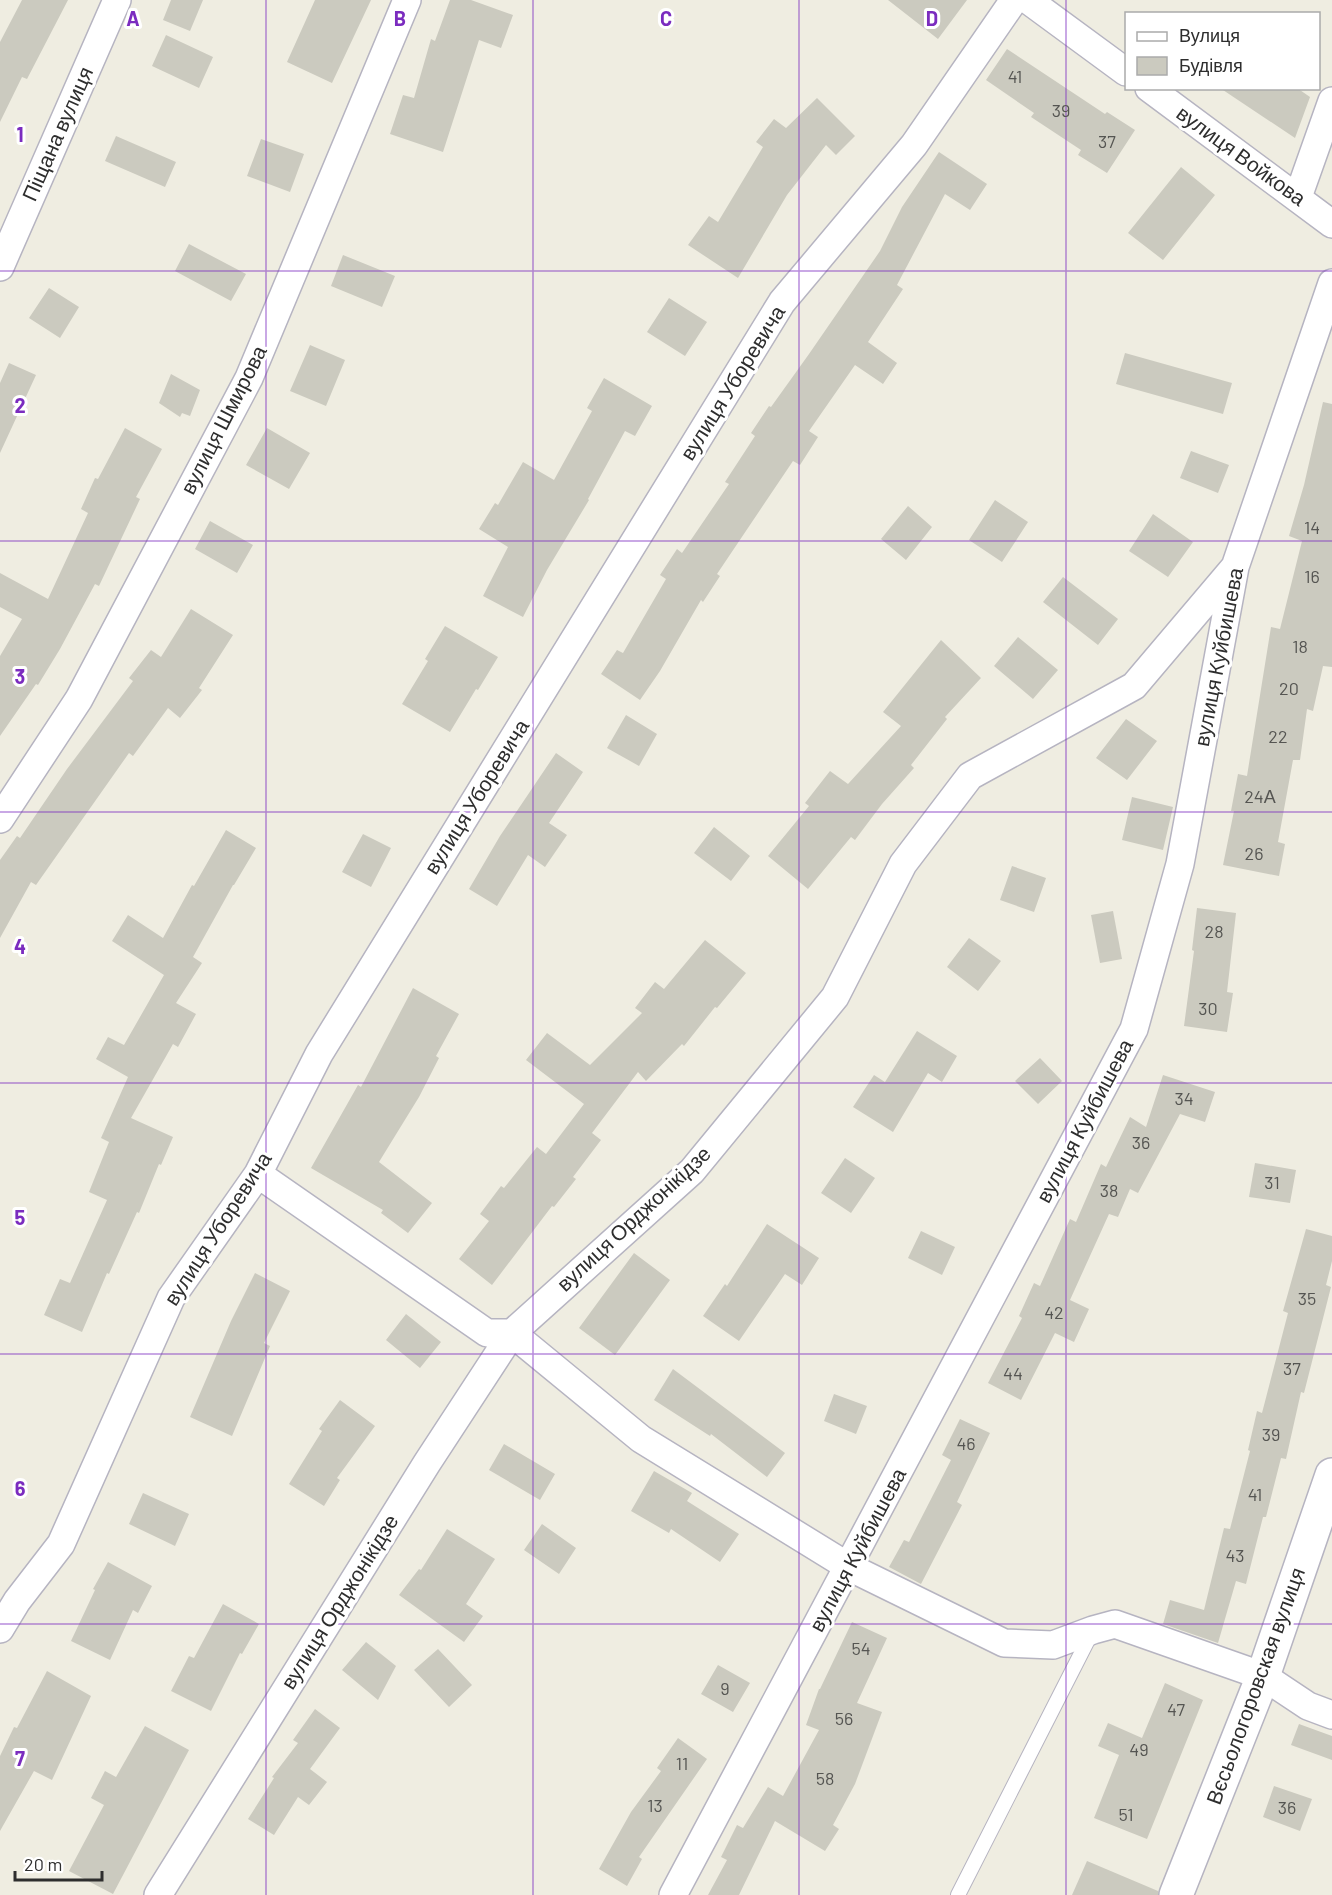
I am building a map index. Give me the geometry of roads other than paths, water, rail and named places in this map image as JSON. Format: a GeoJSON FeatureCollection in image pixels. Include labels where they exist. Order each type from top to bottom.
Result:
{"type":"FeatureCollection","features":[{"type":"Feature","properties":{"kind":"street","name":"Піщана вулиця"},"geometry":{"type":"LineString","coordinates":[[0,267],[117,0]]}},
{"type":"Feature","properties":{"kind":"street","name":"вулиця Шмирова"},"geometry":{"type":"LineString","coordinates":[[0,819],[79,699],[249,378],[407,0]]}},
{"type":"Feature","properties":{"kind":"street","name":"вулиця Уборевича"},"geometry":{"type":"LineString","coordinates":[[0,1629],[17,1601],[61,1544],[171,1298],[258,1174],[319,1054],[783,302],[914,145],[1014,0]]}},
{"type":"Feature","properties":{"kind":"street"},"geometry":{"type":"LineString","coordinates":[[1028,0],[1125,71]]}},
{"type":"Feature","properties":{"kind":"street","name":"вулиця Войкова"},"geometry":{"type":"LineString","coordinates":[[1152,90],[1332,224]]}},
{"type":"Feature","properties":{"kind":"street"},"geometry":{"type":"LineString","coordinates":[[1298,197],[1332,101]]}},
{"type":"Feature","properties":{"kind":"street","name":"вулиця Куйбишева"},"geometry":{"type":"LineString","coordinates":[[674,1895],[1134,1029],[1180,864],[1235,567],[1332,284]]}},
{"type":"Feature","properties":{"kind":"street","name":"вулиця Орджонікідзе"},"geometry":{"type":"LineString","coordinates":[[158,1895],[427,1462],[512,1333],[692,1171],[835,997],[903,864],[970,776],[1134,687],[1235,567]]}},
{"type":"Feature","properties":{"kind":"street"},"geometry":{"type":"LineString","coordinates":[[258,1174],[487,1333],[512,1333],[641,1439],[849,1567],[1004,1643],[1053,1645],[1115,1624],[1263,1676],[1308,1706],[1332,1715]]}},
{"type":"Feature","properties":{"kind":"street","name":"Вєсьологоровская вулиця"},"geometry":{"type":"LineString","coordinates":[[1176,1895],[1263,1676],[1332,1475]]}},
{"type":"Feature","properties":{"kind":"lane"},"geometry":{"type":"LineString","coordinates":[[958,1895],[1093,1630]]}}]}
